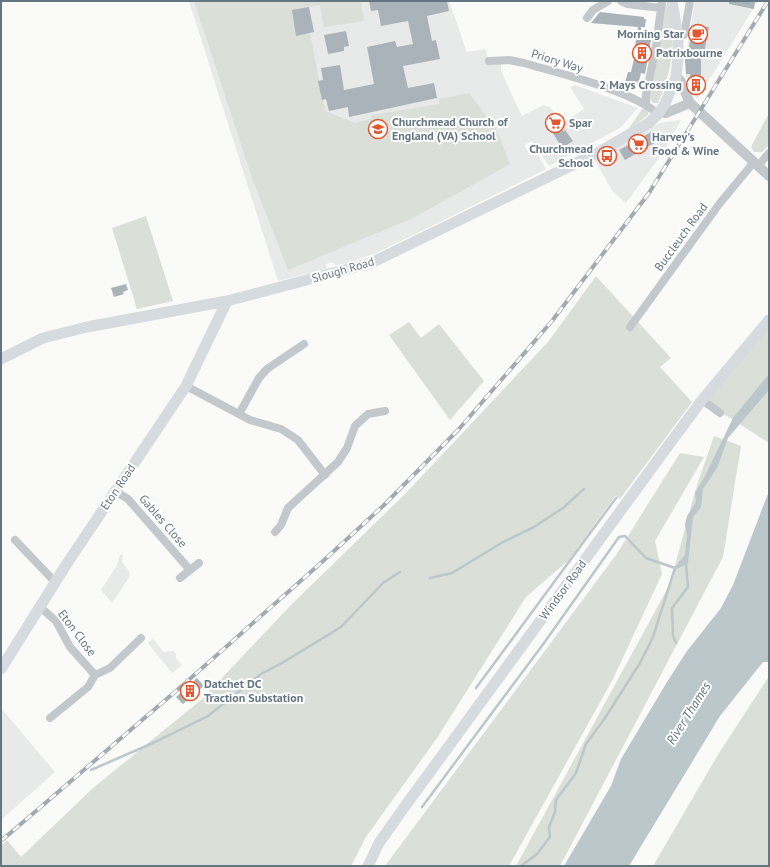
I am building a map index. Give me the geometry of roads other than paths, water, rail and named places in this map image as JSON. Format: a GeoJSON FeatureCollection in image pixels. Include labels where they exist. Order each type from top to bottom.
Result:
{"type":"FeatureCollection","features":[{"type":"Feature","properties":{"kind":"main road"},"geometry":{"type":"LineString","coordinates":[[659,113],[676,77],[678,37],[672,1]]}},
{"type":"Feature","properties":{"kind":"main road","name":"Slough Road"},"geometry":{"type":"LineString","coordinates":[[1,360],[43,338],[80,329],[227,301],[371,263],[599,152],[637,130],[659,113]]}},
{"type":"Feature","properties":{"kind":"main road","name":"Eton Road"},"geometry":{"type":"LineString","coordinates":[[1,669],[115,491],[186,386],[227,301]]}},
{"type":"Feature","properties":{"kind":"main road","name":"Windsor Road"},"geometry":{"type":"LineString","coordinates":[[368,866],[380,843],[403,809],[702,400],[769,320]]}},
{"type":"Feature","properties":{"kind":"street"},"geometry":{"type":"LineString","coordinates":[[586,18],[593,10],[608,1]]}},
{"type":"Feature","properties":{"kind":"street"},"geometry":{"type":"LineString","coordinates":[[621,1],[627,4],[662,4],[656,46],[646,95],[646,105]]}},
{"type":"Feature","properties":{"kind":"street"},"geometry":{"type":"LineString","coordinates":[[678,37],[684,35],[690,1]]}},
{"type":"Feature","properties":{"kind":"street","name":"Priory Way"},"geometry":{"type":"LineString","coordinates":[[489,62],[509,60],[524,63],[617,92],[646,105],[659,113]]}},
{"type":"Feature","properties":{"kind":"street"},"geometry":{"type":"LineString","coordinates":[[676,77],[680,80],[690,104],[769,176]]}},
{"type":"Feature","properties":{"kind":"street"},"geometry":{"type":"LineString","coordinates":[[659,113],[666,113],[690,104]]}},
{"type":"Feature","properties":{"kind":"street","name":"Buccleuch Road"},"geometry":{"type":"LineString","coordinates":[[630,327],[720,203],[756,164],[769,153]]}},
{"type":"Feature","properties":{"kind":"street"},"geometry":{"type":"LineString","coordinates":[[239,414],[259,378],[267,369],[304,344]]}},
{"type":"Feature","properties":{"kind":"street"},"geometry":{"type":"LineString","coordinates":[[186,386],[250,420],[281,429],[298,440],[325,475]]}},
{"type":"Feature","properties":{"kind":"street"},"geometry":{"type":"LineString","coordinates":[[702,400],[720,413]]}},
{"type":"Feature","properties":{"kind":"street"},"geometry":{"type":"LineString","coordinates":[[275,532],[281,525],[288,508],[338,462],[347,448],[355,426],[368,414],[385,412]]}},
{"type":"Feature","properties":{"kind":"street","name":"Gables Close"},"geometry":{"type":"LineString","coordinates":[[115,491],[128,498],[190,570]]}},
{"type":"Feature","properties":{"kind":"street"},"geometry":{"type":"LineString","coordinates":[[16,540],[56,583]]}},
{"type":"Feature","properties":{"kind":"street"},"geometry":{"type":"LineString","coordinates":[[180,578],[199,563]]}},
{"type":"Feature","properties":{"kind":"street","name":"Eton Close"},"geometry":{"type":"LineString","coordinates":[[40,607],[56,621],[70,647],[95,675]]}},
{"type":"Feature","properties":{"kind":"street","name":"Eton Close"},"geometry":{"type":"LineString","coordinates":[[50,718],[88,687],[95,675],[110,668],[141,638]]}},
{"type":"Feature","properties":{"kind":"water"},"geometry":{"type":"Polygon","coordinates":[[[769,374],[769,390],[728,438],[717,468],[703,489],[701,507],[693,517],[688,563],[677,569],[678,563],[685,555],[687,535],[685,524],[687,516],[696,502],[695,493],[704,478],[733,418],[769,374]]]}},
{"type":"Feature","properties":{"kind":"water","name":"River Thames"},"geometry":{"type":"Polygon","coordinates":[[[769,491],[769,662],[763,662],[720,716],[629,866],[564,866],[611,786],[621,759],[667,682],[687,651],[721,608],[733,585],[769,491]]]}},
{"type":"Feature","properties":{"kind":"waterway"},"geometry":{"type":"LineString","coordinates":[[430,578],[452,573],[503,542],[534,527],[563,508],[584,489]]}},
{"type":"Feature","properties":{"kind":"waterway"},"geometry":{"type":"LineString","coordinates":[[476,688],[616,498]]}},
{"type":"Feature","properties":{"kind":"waterway"},"geometry":{"type":"LineString","coordinates":[[422,807],[544,643],[619,537],[625,536],[646,558],[675,568]]}},
{"type":"Feature","properties":{"kind":"waterway"},"geometry":{"type":"LineString","coordinates":[[676,643],[673,636],[672,608],[688,587],[686,564]]}},
{"type":"Feature","properties":{"kind":"waterway"},"geometry":{"type":"LineString","coordinates":[[521,866],[537,854],[550,837],[549,827],[555,812],[556,800],[576,773],[586,744],[605,718],[640,663],[653,637],[675,568],[678,566]]}},
{"type":"Feature","properties":{"kind":"waterway"},"geometry":{"type":"LineString","coordinates":[[91,770],[153,743],[208,716],[261,674],[341,627],[383,583],[400,572]]}},
{"type":"Feature","properties":{"kind":"railway"},"geometry":{"type":"LineString","coordinates":[[1,841],[183,685],[322,562],[383,506],[459,429],[552,321],[649,193],[768,1]]}},
{"type":"Feature","properties":{"kind":"place","name":"Morning Star"},"geometry":{"type":"Point","coordinates":[698,34]}},
{"type":"Feature","properties":{"kind":"place","name":"Patrixbourne"},"geometry":{"type":"Point","coordinates":[642,53]}},
{"type":"Feature","properties":{"kind":"place","name":"2 Mays Crossing"},"geometry":{"type":"Point","coordinates":[696,85]}},
{"type":"Feature","properties":{"kind":"place","name":"Spar"},"geometry":{"type":"Point","coordinates":[555,123]}},
{"type":"Feature","properties":{"kind":"place","name":"Churchmead Church of England (VA) School"},"geometry":{"type":"Point","coordinates":[378,129]}},
{"type":"Feature","properties":{"kind":"place","name":"Harvey's Food & Wine"},"geometry":{"type":"Point","coordinates":[638,144]}},
{"type":"Feature","properties":{"kind":"place","name":"Churchmead School"},"geometry":{"type":"Point","coordinates":[607,156]}},
{"type":"Feature","properties":{"kind":"place","name":"Datchet DC Traction Substation"},"geometry":{"type":"Point","coordinates":[190,691]}}]}
